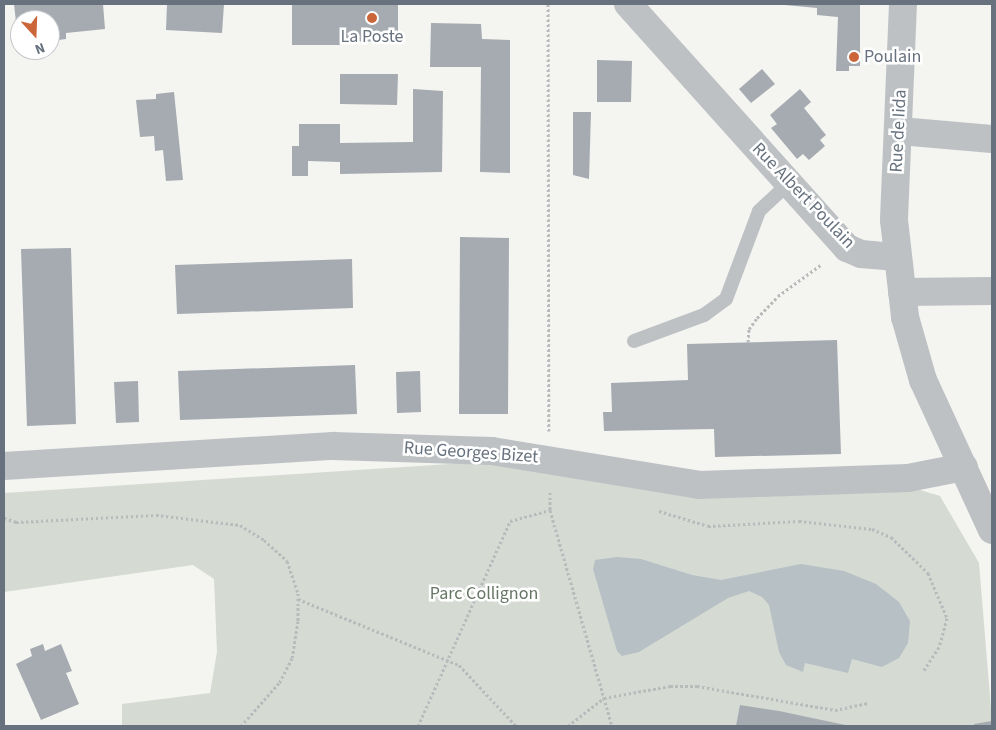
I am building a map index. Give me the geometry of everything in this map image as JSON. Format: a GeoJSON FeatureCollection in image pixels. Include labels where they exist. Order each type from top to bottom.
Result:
{"type":"FeatureCollection","features":[{"type":"Feature","properties":{"kind":"street","name":"Rue Albert Poulain"},"geometry":{"type":"LineString","coordinates":[[628,4],[847,248],[861,254],[897,257]]}},
{"type":"Feature","properties":{"kind":"street","name":"Rue de Iida"},"geometry":{"type":"LineString","coordinates":[[897,257],[894,220],[900,131],[903,4]]}},
{"type":"Feature","properties":{"kind":"street"},"geometry":{"type":"LineString","coordinates":[[900,131],[992,139]]}},
{"type":"Feature","properties":{"kind":"street"},"geometry":{"type":"LineString","coordinates":[[897,257],[913,352],[992,530]]}},
{"type":"Feature","properties":{"kind":"street"},"geometry":{"type":"LineString","coordinates":[[902,292],[992,291]]}},
{"type":"Feature","properties":{"kind":"street","name":"Rue Georges Bizet"},"geometry":{"type":"LineString","coordinates":[[4,466],[333,446],[492,451],[699,485],[908,478],[964,467]]}},
{"type":"Feature","properties":{"kind":"lane"},"geometry":{"type":"LineString","coordinates":[[634,340],[704,315],[726,299],[759,211],[789,183]]}},
{"type":"Feature","properties":{"kind":"path"},"geometry":{"type":"LineString","coordinates":[[548,4],[549,459]]}},
{"type":"Feature","properties":{"kind":"path"},"geometry":{"type":"LineString","coordinates":[[748,342],[749,329],[778,296],[847,248]]}},
{"type":"Feature","properties":{"kind":"path"},"geometry":{"type":"LineString","coordinates":[[650,508],[683,521],[708,526],[799,521],[872,529],[890,537],[928,573],[947,618],[939,647],[923,672]]}},
{"type":"Feature","properties":{"kind":"path"},"geometry":{"type":"LineString","coordinates":[[418,726],[510,521],[550,510],[612,726]]}},
{"type":"Feature","properties":{"kind":"path"},"geometry":{"type":"LineString","coordinates":[[4,518],[16,522],[156,515],[240,526],[264,540],[287,561],[298,599],[292,658],[279,683],[241,726]]}},
{"type":"Feature","properties":{"kind":"path"},"geometry":{"type":"LineString","coordinates":[[298,599],[459,665],[481,685],[516,726]]}},
{"type":"Feature","properties":{"kind":"path"},"geometry":{"type":"LineString","coordinates":[[568,726],[604,698],[670,686],[697,686],[835,710],[868,703]]}},
{"type":"Feature","properties":{"kind":"green space","name":"Parc Collignon"},"geometry":{"type":"Polygon","coordinates":[[[496,461],[696,498],[920,490],[940,496],[979,563],[992,721],[975,726],[122,726],[122,704],[210,693],[217,652],[214,579],[193,565],[4,592],[4,493],[496,461]]]}},
{"type":"Feature","properties":{"kind":"shaded area"},"geometry":{"type":"Polygon","coordinates":[[[617,557],[641,559],[692,575],[721,580],[801,564],[844,571],[876,584],[899,602],[910,621],[908,643],[899,658],[882,667],[852,659],[848,673],[805,663],[803,672],[786,665],[779,652],[769,605],[762,597],[749,591],[728,598],[639,652],[622,656],[617,651],[593,569],[595,560],[617,557]]]}},
{"type":"Feature","properties":{"kind":"building"},"geometry":{"type":"Polygon","coordinates":[[[14,4],[103,4],[105,29],[66,33],[66,39],[60,40],[60,10],[15,10],[14,4]]]}},
{"type":"Feature","properties":{"kind":"building"},"geometry":{"type":"Polygon","coordinates":[[[167,4],[224,4],[222,33],[166,30],[167,4]]]}},
{"type":"Feature","properties":{"kind":"building"},"geometry":{"type":"Polygon","coordinates":[[[292,4],[398,4],[398,42],[341,41],[340,45],[292,45],[292,4]]]}},
{"type":"Feature","properties":{"kind":"building"},"geometry":{"type":"Polygon","coordinates":[[[774,4],[860,4],[860,66],[849,66],[849,71],[836,71],[838,17],[817,15],[817,8],[774,4]]]}},
{"type":"Feature","properties":{"kind":"building"},"geometry":{"type":"Polygon","coordinates":[[[431,23],[481,24],[482,39],[510,40],[510,173],[480,172],[481,67],[430,67],[431,23]]]}},
{"type":"Feature","properties":{"kind":"building"},"geometry":{"type":"Polygon","coordinates":[[[597,60],[632,61],[631,102],[597,102],[597,60]]]}},
{"type":"Feature","properties":{"kind":"building"},"geometry":{"type":"Polygon","coordinates":[[[762,69],[775,84],[751,103],[739,89],[762,69]]]}},
{"type":"Feature","properties":{"kind":"building"},"geometry":{"type":"Polygon","coordinates":[[[340,74],[398,74],[397,105],[340,104],[340,74]]]}},
{"type":"Feature","properties":{"kind":"building"},"geometry":{"type":"Polygon","coordinates":[[[413,89],[443,91],[442,172],[340,174],[340,162],[308,161],[308,176],[292,176],[292,146],[299,146],[299,124],[340,124],[340,143],[413,142],[413,89]]]}},
{"type":"Feature","properties":{"kind":"building"},"geometry":{"type":"Polygon","coordinates":[[[800,89],[811,102],[804,108],[826,135],[820,140],[825,146],[809,160],[803,154],[797,159],[771,128],[777,124],[770,115],[800,89]]]}},
{"type":"Feature","properties":{"kind":"building"},"geometry":{"type":"Polygon","coordinates":[[[174,92],[183,180],[166,181],[163,150],[155,151],[154,136],[140,137],[136,100],[156,99],[156,94],[174,92]]]}},
{"type":"Feature","properties":{"kind":"building"},"geometry":{"type":"Polygon","coordinates":[[[573,112],[591,112],[589,179],[573,175],[573,112]]]}},
{"type":"Feature","properties":{"kind":"building"},"geometry":{"type":"Polygon","coordinates":[[[460,237],[509,238],[508,414],[459,414],[460,237]]]}},
{"type":"Feature","properties":{"kind":"building"},"geometry":{"type":"Polygon","coordinates":[[[71,248],[76,424],[27,426],[21,249],[71,248]]]}},
{"type":"Feature","properties":{"kind":"building"},"geometry":{"type":"Polygon","coordinates":[[[352,259],[353,308],[177,314],[175,265],[352,259]]]}},
{"type":"Feature","properties":{"kind":"building"},"geometry":{"type":"Polygon","coordinates":[[[837,340],[841,454],[715,457],[714,429],[604,431],[603,412],[612,412],[611,383],[688,380],[687,344],[837,340]]]}},
{"type":"Feature","properties":{"kind":"building"},"geometry":{"type":"Polygon","coordinates":[[[355,365],[357,414],[180,420],[178,371],[355,365]]]}},
{"type":"Feature","properties":{"kind":"building"},"geometry":{"type":"Polygon","coordinates":[[[420,371],[421,412],[397,413],[396,372],[420,371]]]}},
{"type":"Feature","properties":{"kind":"building"},"geometry":{"type":"Polygon","coordinates":[[[138,381],[139,422],[116,423],[114,382],[138,381]]]}},
{"type":"Feature","properties":{"kind":"building"},"geometry":{"type":"Polygon","coordinates":[[[43,644],[45,651],[61,644],[72,671],[66,673],[79,704],[41,720],[16,664],[32,656],[30,649],[43,644]]]}},
{"type":"Feature","properties":{"kind":"building"},"geometry":{"type":"Polygon","coordinates":[[[740,705],[779,711],[850,726],[736,726],[740,705]]]}},
{"type":"Feature","properties":{"kind":"building"},"geometry":{"type":"Polygon","coordinates":[[[992,721],[992,726],[975,726],[974,724],[992,721]]]}},
{"type":"Feature","properties":{"kind":"place","name":"La Poste"},"geometry":{"type":"Point","coordinates":[372,18]}},
{"type":"Feature","properties":{"kind":"place","name":"Poulain"},"geometry":{"type":"Point","coordinates":[854,57]}}]}
